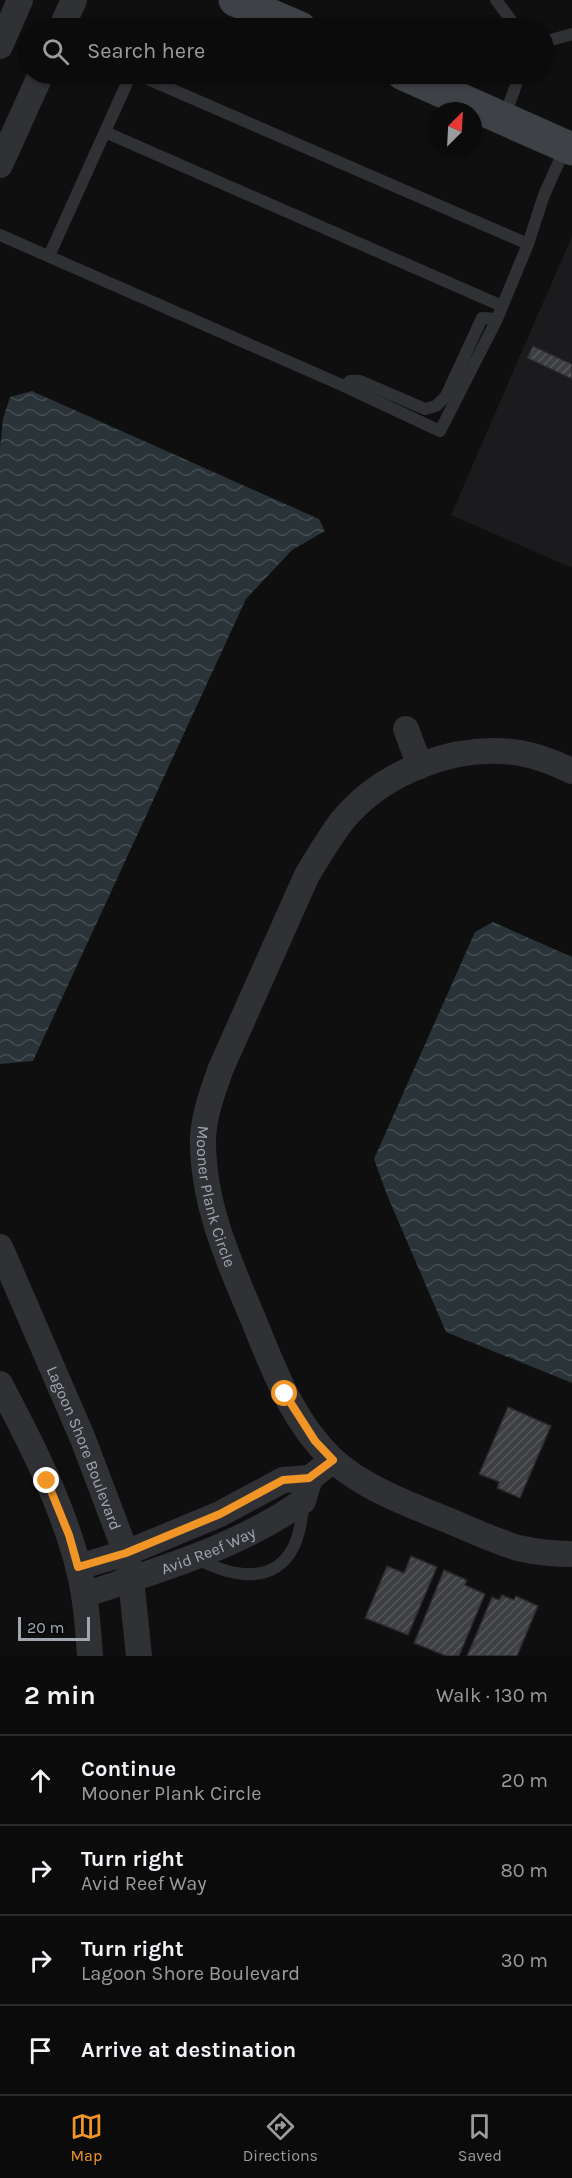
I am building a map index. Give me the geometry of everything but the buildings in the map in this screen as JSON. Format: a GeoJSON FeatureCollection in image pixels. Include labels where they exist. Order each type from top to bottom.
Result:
{"type":"FeatureCollection","features":[{"type":"Feature","properties":{"kind":"main road"},"geometry":{"type":"LineString","coordinates":[[235,0],[277,18]]}},
{"type":"Feature","properties":{"kind":"main road"},"geometry":{"type":"LineString","coordinates":[[426,84],[569,147]]}},
{"type":"Feature","properties":{"kind":"street"},"geometry":{"type":"LineString","coordinates":[[0,46],[20,0]]}},
{"type":"Feature","properties":{"kind":"street"},"geometry":{"type":"LineString","coordinates":[[66,18],[74,0]]}},
{"type":"Feature","properties":{"kind":"street"},"geometry":{"type":"LineString","coordinates":[[0,165],[36,84]]}},
{"type":"Feature","properties":{"kind":"street"},"geometry":{"type":"LineString","coordinates":[[406,729],[420,766]]}},
{"type":"Feature","properties":{"kind":"street","name":"Mooner Plank Circle"},"geometry":{"type":"LineString","coordinates":[[572,771],[548,760],[519,753],[466,754],[430,761],[396,777],[369,796],[344,820],[307,875],[221,1068],[205,1120],[203,1139],[212,1209],[223,1247],[285,1394],[315,1441],[333,1460],[369,1485],[399,1500],[518,1548],[544,1553],[572,1554]]}},
{"type":"Feature","properties":{"kind":"street","name":"Lagoon Shore Boulevard"},"geometry":{"type":"LineString","coordinates":[[0,1247],[83,1439],[126,1553],[139,1656]]}},
{"type":"Feature","properties":{"kind":"street"},"geometry":{"type":"LineString","coordinates":[[0,1384],[25,1432],[69,1535],[84,1595],[90,1656]]}},
{"type":"Feature","properties":{"kind":"street","name":"Avid Reef Way"},"geometry":{"type":"LineString","coordinates":[[84,1595],[191,1557],[269,1523],[333,1460]]}},
{"type":"Feature","properties":{"kind":"street","name":"Avid Reef Way"},"geometry":{"type":"LineString","coordinates":[[78,1567],[126,1553],[220,1514],[283,1480],[306,1489]]}},
{"type":"Feature","properties":{"kind":"lane"},"geometry":{"type":"LineString","coordinates":[[496,0],[510,18]]}},
{"type":"Feature","properties":{"kind":"lane"},"geometry":{"type":"LineString","coordinates":[[554,39],[572,34]]}},
{"type":"Feature","properties":{"kind":"lane"},"geometry":{"type":"LineString","coordinates":[[49,256],[127,84]]}},
{"type":"Feature","properties":{"kind":"lane"},"geometry":{"type":"LineString","coordinates":[[159,84],[528,244]]}},
{"type":"Feature","properties":{"kind":"lane"},"geometry":{"type":"LineString","coordinates":[[504,118],[516,84]]}},
{"type":"Feature","properties":{"kind":"lane"},"geometry":{"type":"LineString","coordinates":[[105,132],[502,306]]}},
{"type":"Feature","properties":{"kind":"lane"},"geometry":{"type":"LineString","coordinates":[[0,235],[344,386],[440,431],[497,319],[528,244],[544,195],[569,147]]}},
{"type":"Feature","properties":{"kind":"lane"},"geometry":{"type":"LineString","coordinates":[[344,386],[350,381],[360,381],[425,409],[436,406],[446,396],[482,318],[497,319]]}},
{"type":"Feature","properties":{"kind":"lane"},"geometry":{"type":"LineString","coordinates":[[191,1557],[212,1567],[233,1573],[259,1574],[274,1570],[284,1562],[296,1542],[302,1523],[306,1489]]}},
{"type":"Feature","properties":{"kind":"shaded area"},"geometry":{"type":"Polygon","coordinates":[[[572,236],[572,568],[451,515],[572,236]]]}},
{"type":"Feature","properties":{"kind":"water"},"geometry":{"type":"Polygon","coordinates":[[[32,391],[319,519],[325,531],[292,550],[246,599],[33,1061],[0,1064],[0,448],[3,419],[10,397],[32,391]]]}},
{"type":"Feature","properties":{"kind":"water"},"geometry":{"type":"Polygon","coordinates":[[[493,922],[572,957],[572,1383],[446,1332],[387,1195],[374,1159],[475,932],[493,922]]]}},
{"type":"Feature","properties":{"kind":"route"},"geometry":{"type":"LineString","coordinates":[[47,1481],[69,1535],[78,1567],[126,1553],[220,1514],[283,1480],[309,1478],[333,1460],[299,1419],[285,1394]]}}]}
